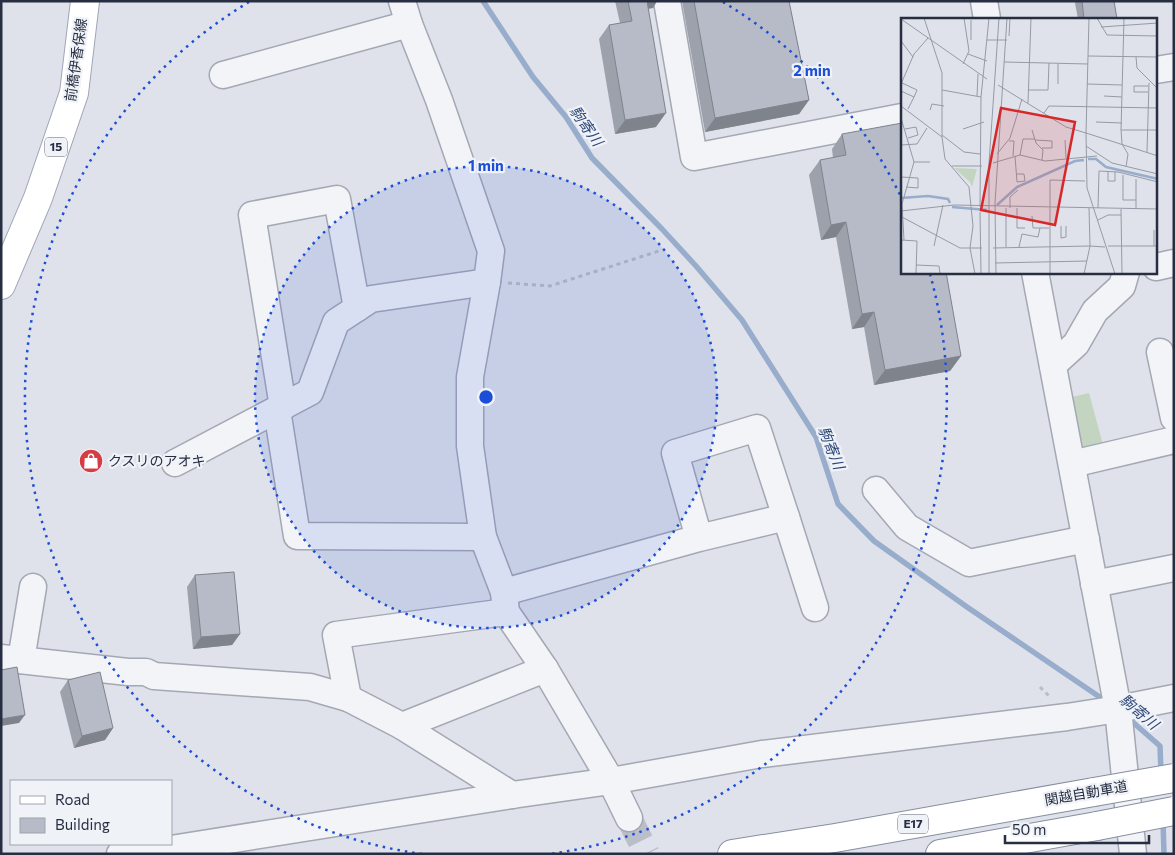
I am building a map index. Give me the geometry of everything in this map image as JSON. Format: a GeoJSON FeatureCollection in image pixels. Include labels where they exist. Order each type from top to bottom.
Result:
{"type":"FeatureCollection","features":[{"type":"Feature","properties":{"kind":"main road","name":"前橋伊香保線"},"geometry":{"type":"LineString","coordinates":[[1,285],[38,198],[74,93],[85,1]]}},
{"type":"Feature","properties":{"kind":"main road","name":"関越自動車道"},"geometry":{"type":"LineString","coordinates":[[732,854],[1174,778]]}},
{"type":"Feature","properties":{"kind":"main road"},"geometry":{"type":"LineString","coordinates":[[940,854],[1174,812]]}},
{"type":"Feature","properties":{"kind":"street"},"geometry":{"type":"LineString","coordinates":[[667,1],[694,157],[901,117]]}},
{"type":"Feature","properties":{"kind":"street"},"geometry":{"type":"LineString","coordinates":[[984,1],[987,18]]}},
{"type":"Feature","properties":{"kind":"street"},"geometry":{"type":"LineString","coordinates":[[223,75],[405,13],[439,100],[491,251],[470,377],[470,446],[483,537],[505,602],[611,781],[629,818]]}},
{"type":"Feature","properties":{"kind":"street"},"geometry":{"type":"LineString","coordinates":[[1158,70],[1174,67]]}},
{"type":"Feature","properties":{"kind":"street"},"geometry":{"type":"LineString","coordinates":[[357,308],[337,199],[252,215],[297,536],[483,537]]}},
{"type":"Feature","properties":{"kind":"street"},"geometry":{"type":"LineString","coordinates":[[1158,267],[1174,263]]}},
{"type":"Feature","properties":{"kind":"street"},"geometry":{"type":"LineString","coordinates":[[1035,274],[1118,709],[1134,854]]}},
{"type":"Feature","properties":{"kind":"street"},"geometry":{"type":"LineString","coordinates":[[1053,365],[1076,344],[1095,311],[1122,286],[1127,274]]}},
{"type":"Feature","properties":{"kind":"street"},"geometry":{"type":"LineString","coordinates":[[175,463],[310,392],[336,322],[371,299],[487,282]]}},
{"type":"Feature","properties":{"kind":"street"},"geometry":{"type":"LineString","coordinates":[[1160,352],[1174,418]]}},
{"type":"Feature","properties":{"kind":"street"},"geometry":{"type":"LineString","coordinates":[[699,538],[675,453],[757,428],[815,608]]}},
{"type":"Feature","properties":{"kind":"street"},"geometry":{"type":"LineString","coordinates":[[1072,464],[1174,440]]}},
{"type":"Feature","properties":{"kind":"street"},"geometry":{"type":"LineString","coordinates":[[876,490],[907,526],[969,563],[1086,539]]}},
{"type":"Feature","properties":{"kind":"street"},"geometry":{"type":"LineString","coordinates":[[348,698],[336,635],[505,602],[699,538],[786,517]]}},
{"type":"Feature","properties":{"kind":"street"},"geometry":{"type":"LineString","coordinates":[[1094,584],[1174,568]]}},
{"type":"Feature","properties":{"kind":"street"},"geometry":{"type":"LineString","coordinates":[[33,587],[11,659],[128,672],[146,672],[154,676],[310,687],[348,698],[402,726],[512,795]]}},
{"type":"Feature","properties":{"kind":"street"},"geometry":{"type":"LineString","coordinates":[[402,726],[545,669]]}},
{"type":"Feature","properties":{"kind":"street"},"geometry":{"type":"LineString","coordinates":[[120,854],[172,851],[512,795],[611,781],[762,754],[1058,719],[1174,698]]}},
{"type":"Feature","properties":{"kind":"path"},"geometry":{"type":"LineString","coordinates":[[487,282],[550,286],[662,250]]}},
{"type":"Feature","properties":{"kind":"green space"},"geometry":{"type":"Polygon","coordinates":[[[1089,393],[1106,456],[1070,457],[1059,400],[1089,393]]]}},
{"type":"Feature","properties":{"kind":"building"},"geometry":{"type":"Polygon","coordinates":[[[628,1],[647,1],[666,113],[625,120],[609,25],[632,21],[628,1]]]}},
{"type":"Feature","properties":{"kind":"building"},"geometry":{"type":"Polygon","coordinates":[[[694,1],[789,1],[809,100],[715,118],[694,1]]]}},
{"type":"Feature","properties":{"kind":"building"},"geometry":{"type":"Polygon","coordinates":[[[1082,1],[1114,1],[1117,18],[1084,18],[1082,1]]]}},
{"type":"Feature","properties":{"kind":"building"},"geometry":{"type":"Polygon","coordinates":[[[901,123],[901,274],[946,274],[961,356],[885,370],[874,312],[862,314],[846,222],[831,225],[820,160],[846,155],[842,134],[901,123]]]}},
{"type":"Feature","properties":{"kind":"building"},"geometry":{"type":"Polygon","coordinates":[[[234,572],[240,634],[201,637],[195,575],[234,572]]]}},
{"type":"Feature","properties":{"kind":"building"},"geometry":{"type":"Polygon","coordinates":[[[17,667],[25,715],[1,719],[1,670],[17,667]]]}},
{"type":"Feature","properties":{"kind":"building"},"geometry":{"type":"Polygon","coordinates":[[[100,672],[113,728],[82,736],[68,680],[100,672]]]}},
{"type":"Feature","properties":{"kind":"waterway","name":"駒寄川"},"geometry":{"type":"LineString","coordinates":[[483,1],[533,77],[566,117],[592,158],[662,229],[742,320],[816,437],[838,504],[874,541],[1107,702]]}},
{"type":"Feature","properties":{"kind":"waterway","name":"駒寄川"},"geometry":{"type":"LineString","coordinates":[[1128,718],[1160,746],[1161,772]]}},
{"type":"Feature","properties":{"kind":"waterway","name":"駒寄川"},"geometry":{"type":"LineString","coordinates":[[1163,821],[1164,854]]}},
{"type":"Feature","properties":{"kind":"tunnel"},"geometry":{"type":"LineString","coordinates":[[629,818],[647,854]]}},
{"type":"Feature","properties":{"kind":"place","name":"クスリのアオキ"},"geometry":{"type":"Point","coordinates":[91,461]}}]}
